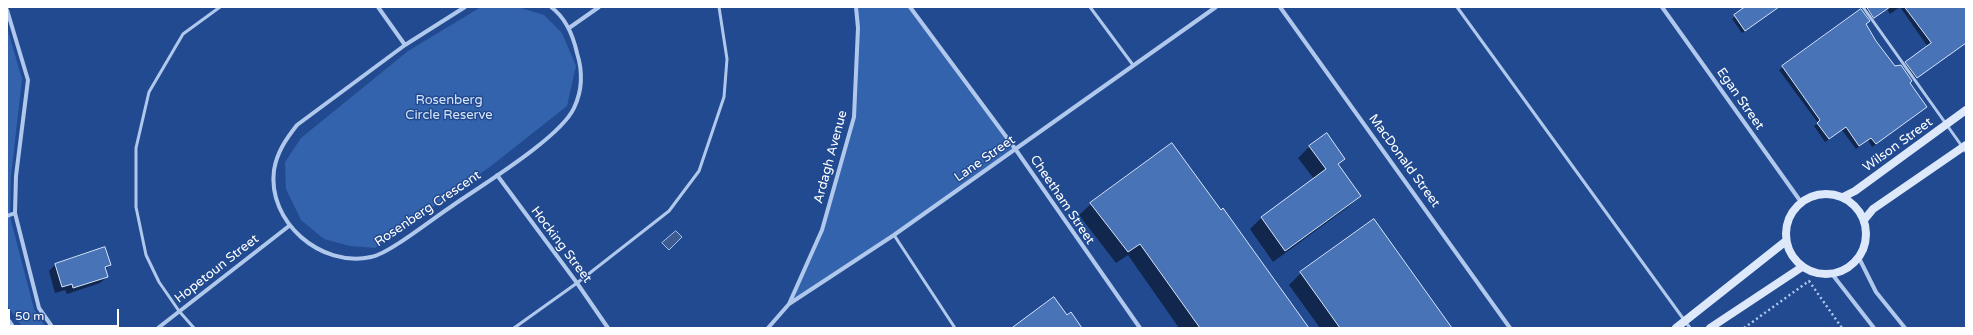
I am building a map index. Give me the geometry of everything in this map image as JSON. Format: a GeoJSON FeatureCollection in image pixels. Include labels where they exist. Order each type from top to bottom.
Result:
{"type":"FeatureCollection","features":[{"type":"Feature","properties":{"kind":"street"},"geometry":{"type":"LineString","coordinates":[[378,7],[405,45]]}},
{"type":"Feature","properties":{"kind":"street","name":"Rosenberg Crescent"},"geometry":{"type":"LineString","coordinates":[[464,7],[405,45],[297,125],[287,138],[279,153],[274,171],[278,204],[289,226],[318,249],[330,255],[359,259],[373,257],[393,246],[497,175],[560,128],[574,109],[580,90],[582,70],[570,28],[551,7]]}},
{"type":"Feature","properties":{"kind":"street"},"geometry":{"type":"LineString","coordinates":[[570,28],[599,7]]}},
{"type":"Feature","properties":{"kind":"street","name":"Ardagh Avenue"},"geometry":{"type":"LineString","coordinates":[[789,304],[822,230],[854,117],[858,28],[856,7]]}},
{"type":"Feature","properties":{"kind":"street","name":"Cheetham Street"},"geometry":{"type":"LineString","coordinates":[[910,7],[1016,150],[1140,328]]}},
{"type":"Feature","properties":{"kind":"street","name":"Lane Street"},"geometry":{"type":"LineString","coordinates":[[768,328],[789,304],[894,235],[1216,7]]}},
{"type":"Feature","properties":{"kind":"street","name":"MacDonald Street"},"geometry":{"type":"LineString","coordinates":[[1280,7],[1510,328]]}},
{"type":"Feature","properties":{"kind":"street","name":"Egan Street"},"geometry":{"type":"LineString","coordinates":[[1662,7],[1801,202]]}},
{"type":"Feature","properties":{"kind":"street"},"geometry":{"type":"LineString","coordinates":[[7,10],[28,80],[16,176],[15,213],[39,308],[53,328]]}},
{"type":"Feature","properties":{"kind":"street","name":"Wilson Street"},"geometry":{"type":"LineString","coordinates":[[1843,197],[1855,191],[1966,110]]}},
{"type":"Feature","properties":{"kind":"street"},"geometry":{"type":"LineString","coordinates":[[1864,220],[1873,209],[1965,148]]}},
{"type":"Feature","properties":{"kind":"street","name":"Hocking Street"},"geometry":{"type":"LineString","coordinates":[[497,175],[577,283],[608,328]]}},
{"type":"Feature","properties":{"kind":"street"},"geometry":{"type":"LineString","coordinates":[[1821,194],[1832,194],[1843,197],[1852,202],[1864,220],[1866,233],[1865,246],[1859,258],[1852,265],[1832,274],[1822,274],[1802,267],[1789,251],[1786,241],[1788,220],[1793,210],[1801,202],[1810,196],[1821,194]]}},
{"type":"Feature","properties":{"kind":"street"},"geometry":{"type":"LineString","coordinates":[[7,216],[15,213]]}},
{"type":"Feature","properties":{"kind":"street","name":"Hopetoun Street"},"geometry":{"type":"LineString","coordinates":[[158,328],[289,226]]}},
{"type":"Feature","properties":{"kind":"street"},"geometry":{"type":"LineString","coordinates":[[1676,328],[1687,325],[1786,241]]}},
{"type":"Feature","properties":{"kind":"street"},"geometry":{"type":"LineString","coordinates":[[1859,258],[1876,292],[1905,328]]}},
{"type":"Feature","properties":{"kind":"street"},"geometry":{"type":"LineString","coordinates":[[1710,328],[1802,267]]}},
{"type":"Feature","properties":{"kind":"street"},"geometry":{"type":"LineString","coordinates":[[1832,274],[1874,328]]}},
{"type":"Feature","properties":{"kind":"street"},"geometry":{"type":"LineString","coordinates":[[7,318],[14,328]]}},
{"type":"Feature","properties":{"kind":"lane"},"geometry":{"type":"LineString","coordinates":[[194,328],[179,312],[159,282],[146,255],[136,207],[136,148],[149,92],[183,34],[220,7]]}},
{"type":"Feature","properties":{"kind":"lane"},"geometry":{"type":"LineString","coordinates":[[514,328],[577,283],[669,211],[699,171],[724,97],[727,59],[719,7]]}},
{"type":"Feature","properties":{"kind":"lane"},"geometry":{"type":"LineString","coordinates":[[1090,7],[1133,65]]}},
{"type":"Feature","properties":{"kind":"lane"},"geometry":{"type":"LineString","coordinates":[[1457,7],[1687,325]]}},
{"type":"Feature","properties":{"kind":"lane"},"geometry":{"type":"LineString","coordinates":[[1863,7],[1965,148]]}},
{"type":"Feature","properties":{"kind":"lane"},"geometry":{"type":"LineString","coordinates":[[894,235],[955,328]]}},
{"type":"Feature","properties":{"kind":"path"},"geometry":{"type":"LineString","coordinates":[[1744,328],[1809,281],[1842,328]]}},
{"type":"Feature","properties":{"kind":"green space","name":"Rosenberg Circle Reserve"},"geometry":{"type":"Polygon","coordinates":[[[481,7],[518,7],[544,15],[562,33],[576,66],[567,106],[491,166],[375,248],[350,246],[324,239],[301,220],[286,189],[285,162],[301,138],[408,51],[481,7]]]}},
{"type":"Feature","properties":{"kind":"green space"},"geometry":{"type":"Polygon","coordinates":[[[856,7],[910,7],[1016,150],[789,304],[822,230],[854,117],[858,28],[856,7]]]}},
{"type":"Feature","properties":{"kind":"green space"},"geometry":{"type":"Polygon","coordinates":[[[7,27],[22,79],[11,176],[10,217],[34,309],[46,328],[23,328],[7,305],[7,27]]]}},
{"type":"Feature","properties":{"kind":"shaded area"},"geometry":{"type":"Polygon","coordinates":[[[676,231],[682,237],[669,250],[662,243],[676,231]]]}},
{"type":"Feature","properties":{"kind":"building"},"geometry":{"type":"Polygon","coordinates":[[[1745,7],[1779,7],[1745,31],[1734,15],[1745,7]]]}},
{"type":"Feature","properties":{"kind":"building"},"geometry":{"type":"Polygon","coordinates":[[[1867,7],[1890,7],[1874,18],[1867,7]]]}},
{"type":"Feature","properties":{"kind":"building"},"geometry":{"type":"Polygon","coordinates":[[[1905,7],[1966,7],[1966,43],[1917,78],[1905,62],[1931,43],[1905,7]]]}},
{"type":"Feature","properties":{"kind":"building"},"geometry":{"type":"Polygon","coordinates":[[[1861,9],[1870,21],[1866,24],[1876,41],[1895,66],[1901,65],[1912,81],[1910,83],[1927,107],[1876,144],[1871,138],[1859,146],[1846,127],[1829,139],[1817,123],[1820,120],[1782,66],[1861,9]]]}},
{"type":"Feature","properties":{"kind":"building"},"geometry":{"type":"Polygon","coordinates":[[[1327,133],[1345,159],[1338,164],[1361,196],[1285,251],[1261,217],[1326,169],[1309,146],[1327,133]]]}},
{"type":"Feature","properties":{"kind":"building"},"geometry":{"type":"Polygon","coordinates":[[[1172,143],[1221,210],[1223,208],[1309,328],[1200,328],[1140,244],[1128,252],[1090,203],[1172,143]]]}},
{"type":"Feature","properties":{"kind":"building"},"geometry":{"type":"Polygon","coordinates":[[[1374,219],[1452,328],[1340,328],[1300,272],[1374,219]]]}},
{"type":"Feature","properties":{"kind":"building"},"geometry":{"type":"Polygon","coordinates":[[[105,247],[111,265],[105,267],[108,277],[73,288],[72,284],[62,287],[55,264],[105,247]]]}},
{"type":"Feature","properties":{"kind":"building"},"geometry":{"type":"Polygon","coordinates":[[[1054,297],[1067,315],[1071,312],[1082,328],[1012,328],[1054,297]]]}}]}
